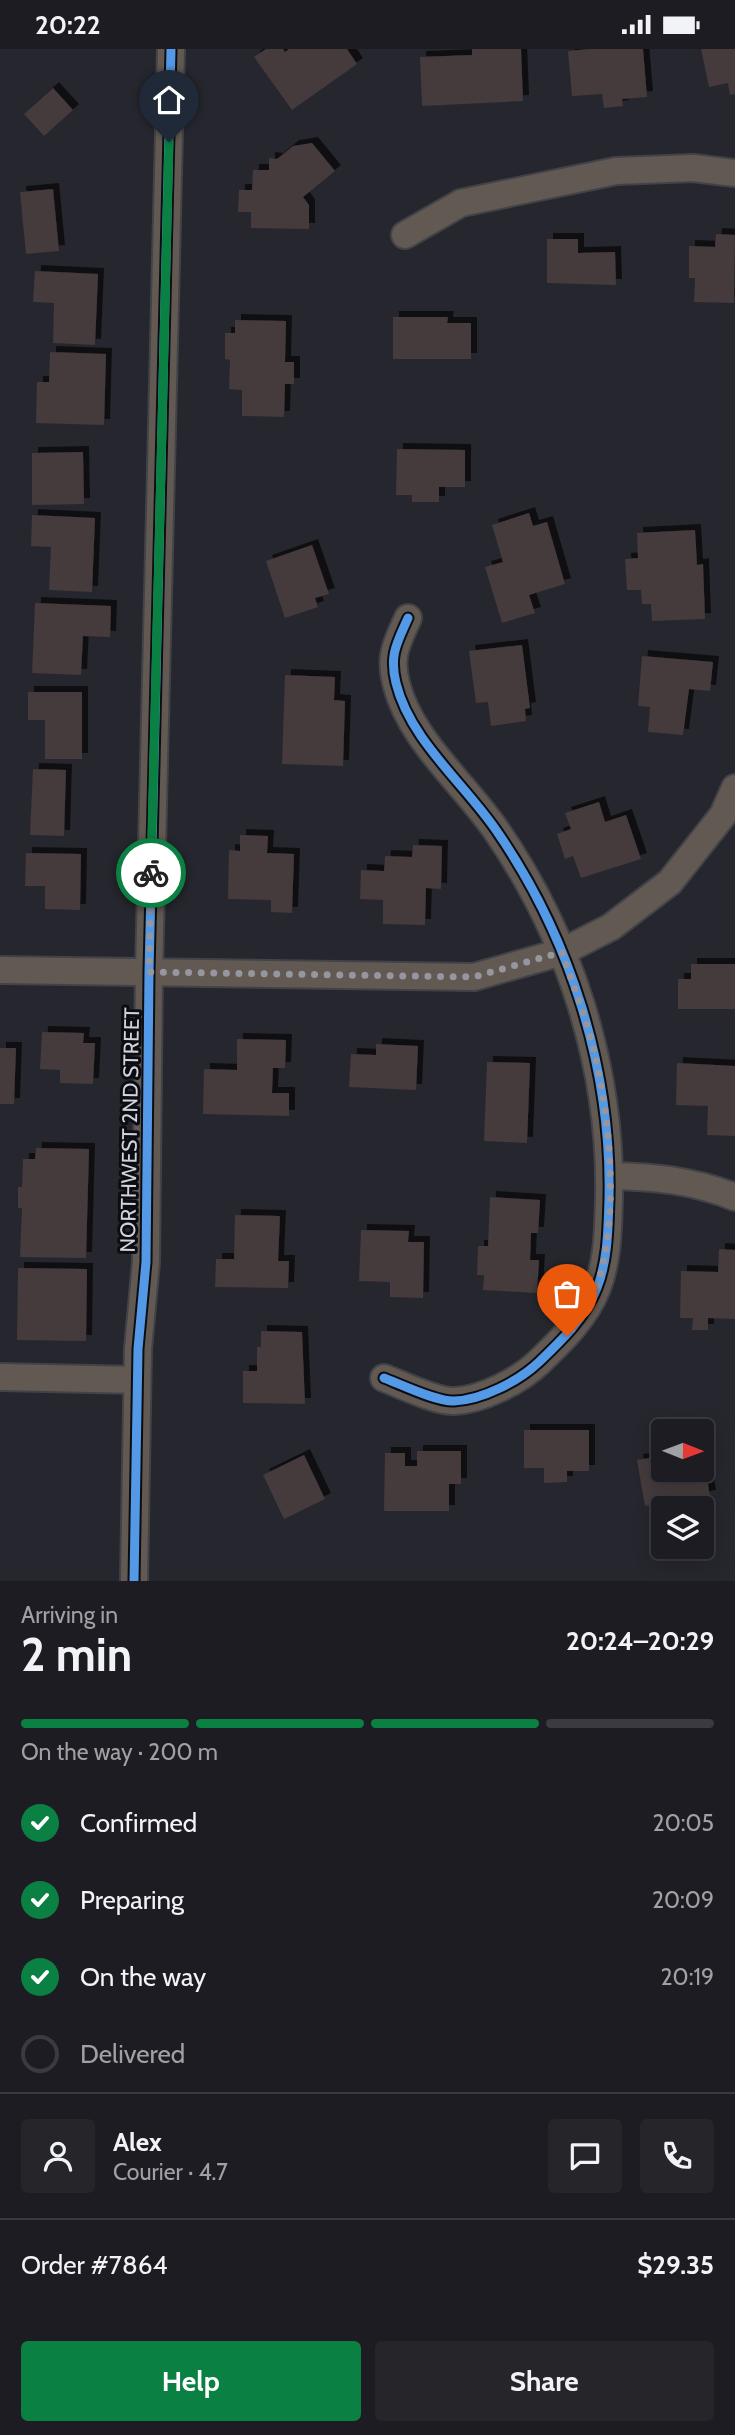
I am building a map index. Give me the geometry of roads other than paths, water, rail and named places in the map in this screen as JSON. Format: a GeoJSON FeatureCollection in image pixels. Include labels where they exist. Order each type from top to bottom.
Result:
{"type":"FeatureCollection","features":[{"type":"Feature","properties":{"kind":"street","name":"NORTHWEST 2ND STREET"},"geometry":{"type":"LineString","coordinates":[[134,1570],[138,1380],[146,1249],[149,972],[171,49]]}},
{"type":"Feature","properties":{"kind":"street"},"geometry":{"type":"LineString","coordinates":[[405,235],[461,203],[615,171],[693,168],[735,173]]}},
{"type":"Feature","properties":{"kind":"street"},"geometry":{"type":"LineString","coordinates":[[384,1378],[452,1402],[497,1390],[534,1367],[569,1334],[597,1289],[608,1242],[609,1176],[604,1105],[592,1044],[562,952],[534,893],[496,830],[410,719],[396,685],[391,658],[408,618]]}},
{"type":"Feature","properties":{"kind":"street"},"geometry":{"type":"LineString","coordinates":[[0,970],[474,977],[562,952],[611,927],[670,881],[723,815],[735,788]]}},
{"type":"Feature","properties":{"kind":"street"},"geometry":{"type":"LineString","coordinates":[[609,1176],[661,1177],[700,1183],[735,1197]]}},
{"type":"Feature","properties":{"kind":"street"},"geometry":{"type":"LineString","coordinates":[[0,1377],[138,1380]]}},
{"type":"Feature","properties":{"kind":"street"},"geometry":{"type":"LineString","coordinates":[[120,1581],[134,1570]]}}]}
